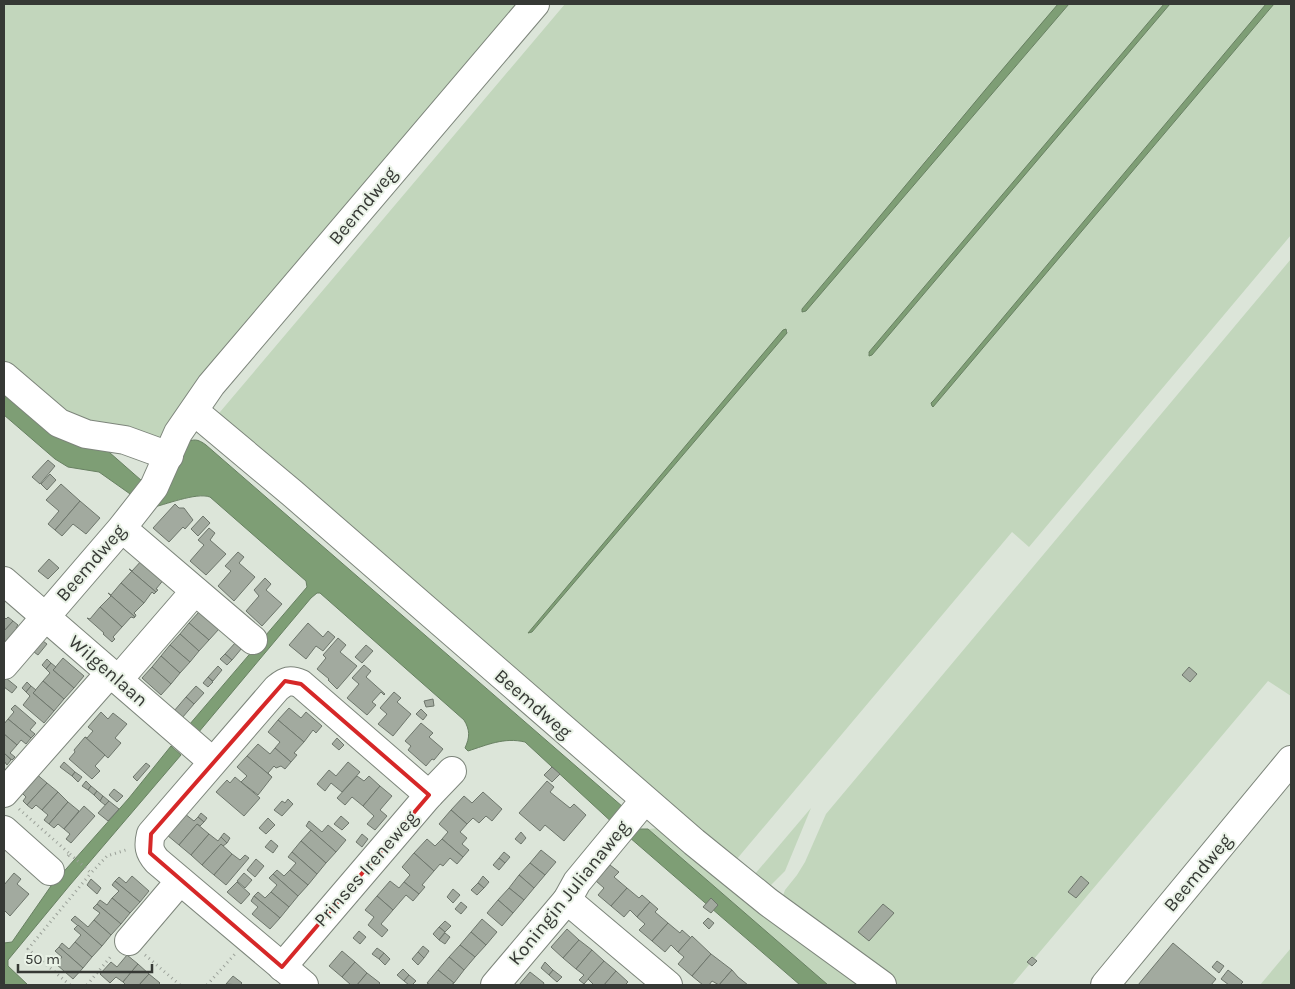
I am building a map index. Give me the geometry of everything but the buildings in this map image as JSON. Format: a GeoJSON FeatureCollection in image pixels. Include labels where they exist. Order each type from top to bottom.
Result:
{"type":"FeatureCollection","features":[{"type":"Feature","properties":{"kind":"street","name":"Beemdweg"},"geometry":{"type":"LineString","coordinates":[[4,665],[147,496],[169,456],[178,433],[211,385],[535,4]]}},
{"type":"Feature","properties":{"kind":"street"},"geometry":{"type":"LineString","coordinates":[[4,376],[59,423],[86,434],[125,440],[169,456]]}},
{"type":"Feature","properties":{"kind":"street","name":"Beemdweg"},"geometry":{"type":"LineString","coordinates":[[194,411],[292,493],[644,801],[768,902],[882,985]]}},
{"type":"Feature","properties":{"kind":"street"},"geometry":{"type":"LineString","coordinates":[[131,536],[253,640]]}},
{"type":"Feature","properties":{"kind":"street","name":"Wilgenlaan"},"geometry":{"type":"LineString","coordinates":[[4,581],[212,762]]}},
{"type":"Feature","properties":{"kind":"street"},"geometry":{"type":"LineString","coordinates":[[4,793],[195,591]]}},
{"type":"Feature","properties":{"kind":"street"},"geometry":{"type":"LineString","coordinates":[[304,985],[157,861],[150,853],[151,834],[212,762],[285,681],[293,680],[301,684],[429,795]]}},
{"type":"Feature","properties":{"kind":"street","name":"Beemdweg"},"geometry":{"type":"LineString","coordinates":[[1105,985],[1291,760]]}},
{"type":"Feature","properties":{"kind":"street","name":"Prinses Ireneweg"},"geometry":{"type":"LineString","coordinates":[[282,967],[429,795],[452,771]]}},
{"type":"Feature","properties":{"kind":"street","name":"Koningin Julianaweg"},"geometry":{"type":"LineString","coordinates":[[495,985],[567,900],[577,882],[644,801]]}},
{"type":"Feature","properties":{"kind":"street"},"geometry":{"type":"LineString","coordinates":[[4,830],[50,871]]}},
{"type":"Feature","properties":{"kind":"street"},"geometry":{"type":"LineString","coordinates":[[129,941],[180,881]]}},
{"type":"Feature","properties":{"kind":"street"},"geometry":{"type":"LineString","coordinates":[[567,900],[668,985]]}},
{"type":"Feature","properties":{"kind":"path"},"geometry":{"type":"LineString","coordinates":[[70,985],[28,949],[107,856],[149,844]]}},
{"type":"Feature","properties":{"kind":"path"},"geometry":{"type":"LineString","coordinates":[[70,854],[91,873]]}},
{"type":"Feature","properties":{"kind":"path"},"geometry":{"type":"LineString","coordinates":[[207,985],[249,938]]}},
{"type":"Feature","properties":{"kind":"highlighted area"},"geometry":{"type":"Polygon","coordinates":[[[285,681],[301,684],[429,795],[282,967],[150,853],[151,834],[285,681]]]}},
{"type":"Feature","properties":{"kind":"shaded area"},"geometry":{"type":"Polygon","coordinates":[[[4,4],[533,4],[167,434],[157,442],[74,430],[4,368],[4,4]]]}},
{"type":"Feature","properties":{"kind":"shaded area"},"geometry":{"type":"Polygon","coordinates":[[[565,4],[1058,4],[802,309],[806,311],[1069,4],[1164,4],[869,352],[868,354],[872,355],[1170,4],[1266,4],[934,400],[933,407],[1274,4],[1291,4],[1291,235],[1029,547],[1012,532],[731,866],[209,425],[565,4]],[[785,329],[528,633],[532,632],[788,331],[785,329]]]}},
{"type":"Feature","properties":{"kind":"shaded area"},"geometry":{"type":"Polygon","coordinates":[[[1058,4],[1069,4],[806,311],[802,312],[802,309],[1058,4]]]}},
{"type":"Feature","properties":{"kind":"shaded area"},"geometry":{"type":"Polygon","coordinates":[[[1164,4],[1170,4],[872,355],[869,356],[869,352],[1164,4]]]}},
{"type":"Feature","properties":{"kind":"shaded area"},"geometry":{"type":"Polygon","coordinates":[[[1266,4],[1274,4],[933,407],[931,403],[1266,4]]]}},
{"type":"Feature","properties":{"kind":"shaded area"},"geometry":{"type":"Polygon","coordinates":[[[1291,259],[1291,696],[1268,681],[1012,985],[890,985],[781,901],[785,890],[805,862],[826,814],[1291,259]]]}},
{"type":"Feature","properties":{"kind":"shaded area"},"geometry":{"type":"Polygon","coordinates":[[[786,329],[787,333],[532,632],[528,633],[783,330],[786,329]]]}},
{"type":"Feature","properties":{"kind":"shaded area"},"geometry":{"type":"Polygon","coordinates":[[[4,388],[65,441],[101,445],[158,495],[185,444],[196,440],[206,445],[623,807],[616,826],[525,742],[503,741],[468,751],[465,748],[468,740],[468,730],[464,720],[320,593],[311,598],[198,733],[189,725],[307,587],[306,581],[210,497],[189,497],[150,508],[99,472],[68,467],[55,459],[4,415],[4,388]]]}},
{"type":"Feature","properties":{"kind":"shaded area"},"geometry":{"type":"Polygon","coordinates":[[[171,746],[181,755],[8,960],[8,966],[28,985],[4,985],[4,943],[12,942],[51,886],[129,798],[171,746]]]}},
{"type":"Feature","properties":{"kind":"shaded area"},"geometry":{"type":"Polygon","coordinates":[[[811,808],[785,871],[770,886],[749,881],[811,808]]]}},
{"type":"Feature","properties":{"kind":"shaded area"},"geometry":{"type":"Polygon","coordinates":[[[659,828],[874,985],[828,985],[648,829],[659,828]]]}},
{"type":"Feature","properties":{"kind":"shaded area"},"geometry":{"type":"Polygon","coordinates":[[[648,829],[828,985],[800,985],[629,837],[635,830],[648,829]]]}},
{"type":"Feature","properties":{"kind":"shaded area"},"geometry":{"type":"Polygon","coordinates":[[[1291,948],[1291,985],[1260,985],[1291,948]]]}}]}
